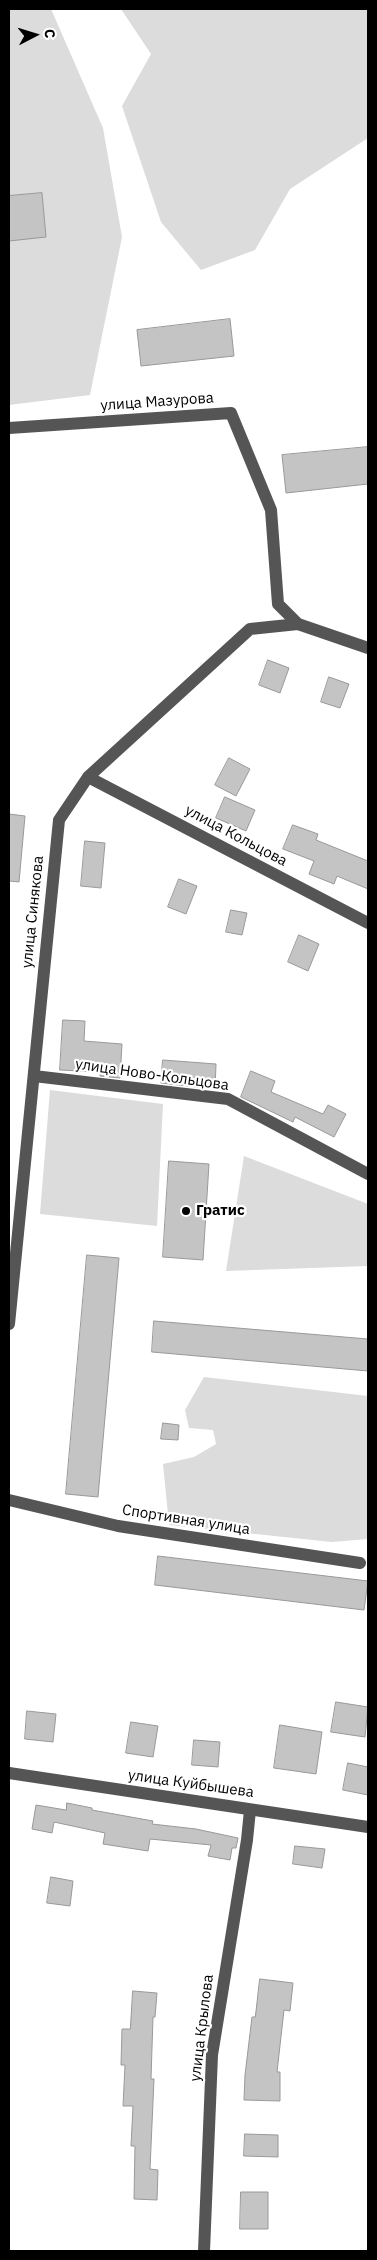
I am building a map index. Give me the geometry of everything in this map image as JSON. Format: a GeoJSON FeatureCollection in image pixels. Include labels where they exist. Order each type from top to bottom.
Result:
{"type":"FeatureCollection","features":[{"type":"Feature","properties":{"kind":"street","name":"улица Мазурова"},"geometry":{"type":"LineString","coordinates":[[9,428],[231,413],[271,510],[278,604],[298,624]]}},
{"type":"Feature","properties":{"kind":"street"},"geometry":{"type":"LineString","coordinates":[[298,624],[368,648]]}},
{"type":"Feature","properties":{"kind":"street","name":"улица Синякова"},"geometry":{"type":"LineString","coordinates":[[9,1324],[58,820],[88,777],[250,629],[298,624]]}},
{"type":"Feature","properties":{"kind":"street","name":"улица Кольцова"},"geometry":{"type":"LineString","coordinates":[[88,777],[368,923]]}},
{"type":"Feature","properties":{"kind":"street","name":"улица Ново-Кольцова"},"geometry":{"type":"LineString","coordinates":[[34,1076],[228,1100],[368,1174]]}},
{"type":"Feature","properties":{"kind":"street","name":"Спортивная улица"},"geometry":{"type":"LineString","coordinates":[[9,1500],[118,1526],[360,1563]]}},
{"type":"Feature","properties":{"kind":"street","name":"улица Куйбышева"},"geometry":{"type":"LineString","coordinates":[[9,1773],[368,1827]]}},
{"type":"Feature","properties":{"kind":"street","name":"улица Крылова"},"geometry":{"type":"LineString","coordinates":[[204,2251],[212,2055],[246,1850],[250,1810]]}},
{"type":"Feature","properties":{"kind":"shaded area"},"geometry":{"type":"Polygon","coordinates":[[[9,9],[51,9],[103,128],[122,237],[90,395],[9,405],[9,9]]]}},
{"type":"Feature","properties":{"kind":"shaded area"},"geometry":{"type":"Polygon","coordinates":[[[121,9],[368,9],[368,138],[290,189],[255,250],[201,270],[161,222],[122,106],[151,54],[121,9]]]}},
{"type":"Feature","properties":{"kind":"shaded area"},"geometry":{"type":"Polygon","coordinates":[[[50,1090],[163,1104],[157,1226],[40,1214],[50,1090]]]}},
{"type":"Feature","properties":{"kind":"shaded area"},"geometry":{"type":"Polygon","coordinates":[[[244,1156],[368,1204],[368,1266],[226,1271],[244,1156]]]}},
{"type":"Feature","properties":{"kind":"shaded area"},"geometry":{"type":"Polygon","coordinates":[[[204,1377],[368,1396],[368,1539],[332,1542],[169,1525],[163,1464],[194,1457],[216,1444],[213,1430],[189,1428],[185,1410],[204,1377]]]}},
{"type":"Feature","properties":{"kind":"building"},"geometry":{"type":"Polygon","coordinates":[[[42,193],[46,237],[9,241],[9,196],[42,193]]]}},
{"type":"Feature","properties":{"kind":"building"},"geometry":{"type":"Polygon","coordinates":[[[230,319],[234,356],[141,366],[137,330],[230,319]]]}},
{"type":"Feature","properties":{"kind":"building"},"geometry":{"type":"Polygon","coordinates":[[[368,447],[368,484],[286,493],[282,455],[368,447]]]}},
{"type":"Feature","properties":{"kind":"building"},"geometry":{"type":"Polygon","coordinates":[[[268,660],[289,668],[280,693],[259,685],[268,660]]]}},
{"type":"Feature","properties":{"kind":"building"},"geometry":{"type":"Polygon","coordinates":[[[329,677],[349,684],[340,708],[321,702],[329,677]]]}},
{"type":"Feature","properties":{"kind":"building"},"geometry":{"type":"Polygon","coordinates":[[[229,758],[250,769],[236,796],[215,785],[229,758]]]}},
{"type":"Feature","properties":{"kind":"building"},"geometry":{"type":"Polygon","coordinates":[[[225,797],[255,810],[246,831],[216,818],[225,797]]]}},
{"type":"Feature","properties":{"kind":"building"},"geometry":{"type":"Polygon","coordinates":[[[9,814],[25,816],[19,882],[9,881],[9,814]]]}},
{"type":"Feature","properties":{"kind":"building"},"geometry":{"type":"Polygon","coordinates":[[[293,825],[318,834],[316,840],[368,861],[368,889],[337,876],[334,884],[309,874],[314,861],[283,849],[293,825]]]}},
{"type":"Feature","properties":{"kind":"building"},"geometry":{"type":"Polygon","coordinates":[[[85,841],[105,843],[101,888],[81,886],[85,841]]]}},
{"type":"Feature","properties":{"kind":"building"},"geometry":{"type":"Polygon","coordinates":[[[179,879],[197,886],[186,914],[168,907],[179,879]]]}},
{"type":"Feature","properties":{"kind":"building"},"geometry":{"type":"Polygon","coordinates":[[[231,910],[247,913],[242,935],[226,932],[231,910]]]}},
{"type":"Feature","properties":{"kind":"building"},"geometry":{"type":"Polygon","coordinates":[[[299,935],[319,944],[308,971],[288,962],[299,935]]]}},
{"type":"Feature","properties":{"kind":"building"},"geometry":{"type":"Polygon","coordinates":[[[63,1020],[85,1021],[84,1041],[122,1044],[120,1078],[100,1076],[100,1072],[60,1070],[63,1020]]]}},
{"type":"Feature","properties":{"kind":"building"},"geometry":{"type":"Polygon","coordinates":[[[163,1060],[216,1064],[215,1089],[161,1083],[163,1060]]]}},
{"type":"Feature","properties":{"kind":"building"},"geometry":{"type":"Polygon","coordinates":[[[251,1071],[275,1081],[271,1092],[323,1114],[328,1105],[346,1114],[334,1137],[295,1117],[293,1122],[241,1097],[251,1071]]]}},
{"type":"Feature","properties":{"kind":"building","name":"Гратис"},"geometry":{"type":"Polygon","coordinates":[[[169,1161],[209,1164],[203,1260],[163,1257],[169,1161]]]}},
{"type":"Feature","properties":{"kind":"building"},"geometry":{"type":"Polygon","coordinates":[[[87,1255],[119,1258],[98,1497],[66,1494],[87,1255]]]}},
{"type":"Feature","properties":{"kind":"building"},"geometry":{"type":"Polygon","coordinates":[[[154,1321],[368,1339],[368,1371],[152,1352],[154,1321]]]}},
{"type":"Feature","properties":{"kind":"building"},"geometry":{"type":"Polygon","coordinates":[[[163,1423],[179,1425],[178,1440],[161,1439],[163,1423]]]}},
{"type":"Feature","properties":{"kind":"building"},"geometry":{"type":"Polygon","coordinates":[[[158,1556],[368,1581],[364,1610],[155,1585],[158,1556]]]}},
{"type":"Feature","properties":{"kind":"building"},"geometry":{"type":"Polygon","coordinates":[[[336,1702],[368,1707],[365,1737],[331,1732],[336,1702]]]}},
{"type":"Feature","properties":{"kind":"building"},"geometry":{"type":"Polygon","coordinates":[[[27,1711],[56,1714],[53,1742],[25,1739],[27,1711]]]}},
{"type":"Feature","properties":{"kind":"building"},"geometry":{"type":"Polygon","coordinates":[[[131,1722],[158,1726],[153,1757],[126,1753],[131,1722]]]}},
{"type":"Feature","properties":{"kind":"building"},"geometry":{"type":"Polygon","coordinates":[[[280,1725],[322,1732],[316,1774],[274,1768],[280,1725]]]}},
{"type":"Feature","properties":{"kind":"building"},"geometry":{"type":"Polygon","coordinates":[[[194,1740],[220,1742],[218,1767],[192,1765],[194,1740]]]}},
{"type":"Feature","properties":{"kind":"building"},"geometry":{"type":"Polygon","coordinates":[[[348,1763],[368,1767],[368,1795],[343,1790],[348,1763]]]}},
{"type":"Feature","properties":{"kind":"building"},"geometry":{"type":"Polygon","coordinates":[[[67,1803],[92,1808],[92,1810],[153,1821],[152,1824],[196,1829],[238,1838],[236,1848],[232,1848],[230,1860],[208,1856],[211,1845],[150,1839],[148,1851],[103,1844],[105,1833],[54,1822],[52,1833],[32,1829],[36,1805],[66,1810],[67,1803]]]}},
{"type":"Feature","properties":{"kind":"building"},"geometry":{"type":"Polygon","coordinates":[[[295,1846],[325,1849],[322,1868],[293,1864],[295,1846]]]}},
{"type":"Feature","properties":{"kind":"building"},"geometry":{"type":"Polygon","coordinates":[[[51,1877],[73,1881],[70,1906],[47,1903],[51,1877]]]}},
{"type":"Feature","properties":{"kind":"building"},"geometry":{"type":"Polygon","coordinates":[[[260,1979],[293,1983],[290,2011],[284,2010],[277,2072],[280,2072],[280,2101],[244,2100],[252,2017],[255,2017],[260,1979]]]}},
{"type":"Feature","properties":{"kind":"building"},"geometry":{"type":"Polygon","coordinates":[[[133,1991],[157,1993],[155,2017],[153,2017],[151,2079],[154,2079],[150,2169],[158,2170],[157,2200],[134,2199],[135,2146],[131,2146],[133,2106],[123,2106],[125,2065],[121,2065],[122,2029],[130,2029],[133,1991]]]}},
{"type":"Feature","properties":{"kind":"building"},"geometry":{"type":"Polygon","coordinates":[[[245,2134],[278,2135],[278,2157],[244,2156],[245,2134]]]}},
{"type":"Feature","properties":{"kind":"building"},"geometry":{"type":"Polygon","coordinates":[[[241,2192],[268,2192],[268,2229],[240,2229],[241,2192]]]}},
{"type":"Feature","properties":{"kind":"place","name":"Гратис"},"geometry":{"type":"Point","coordinates":[186,1211]}}]}
